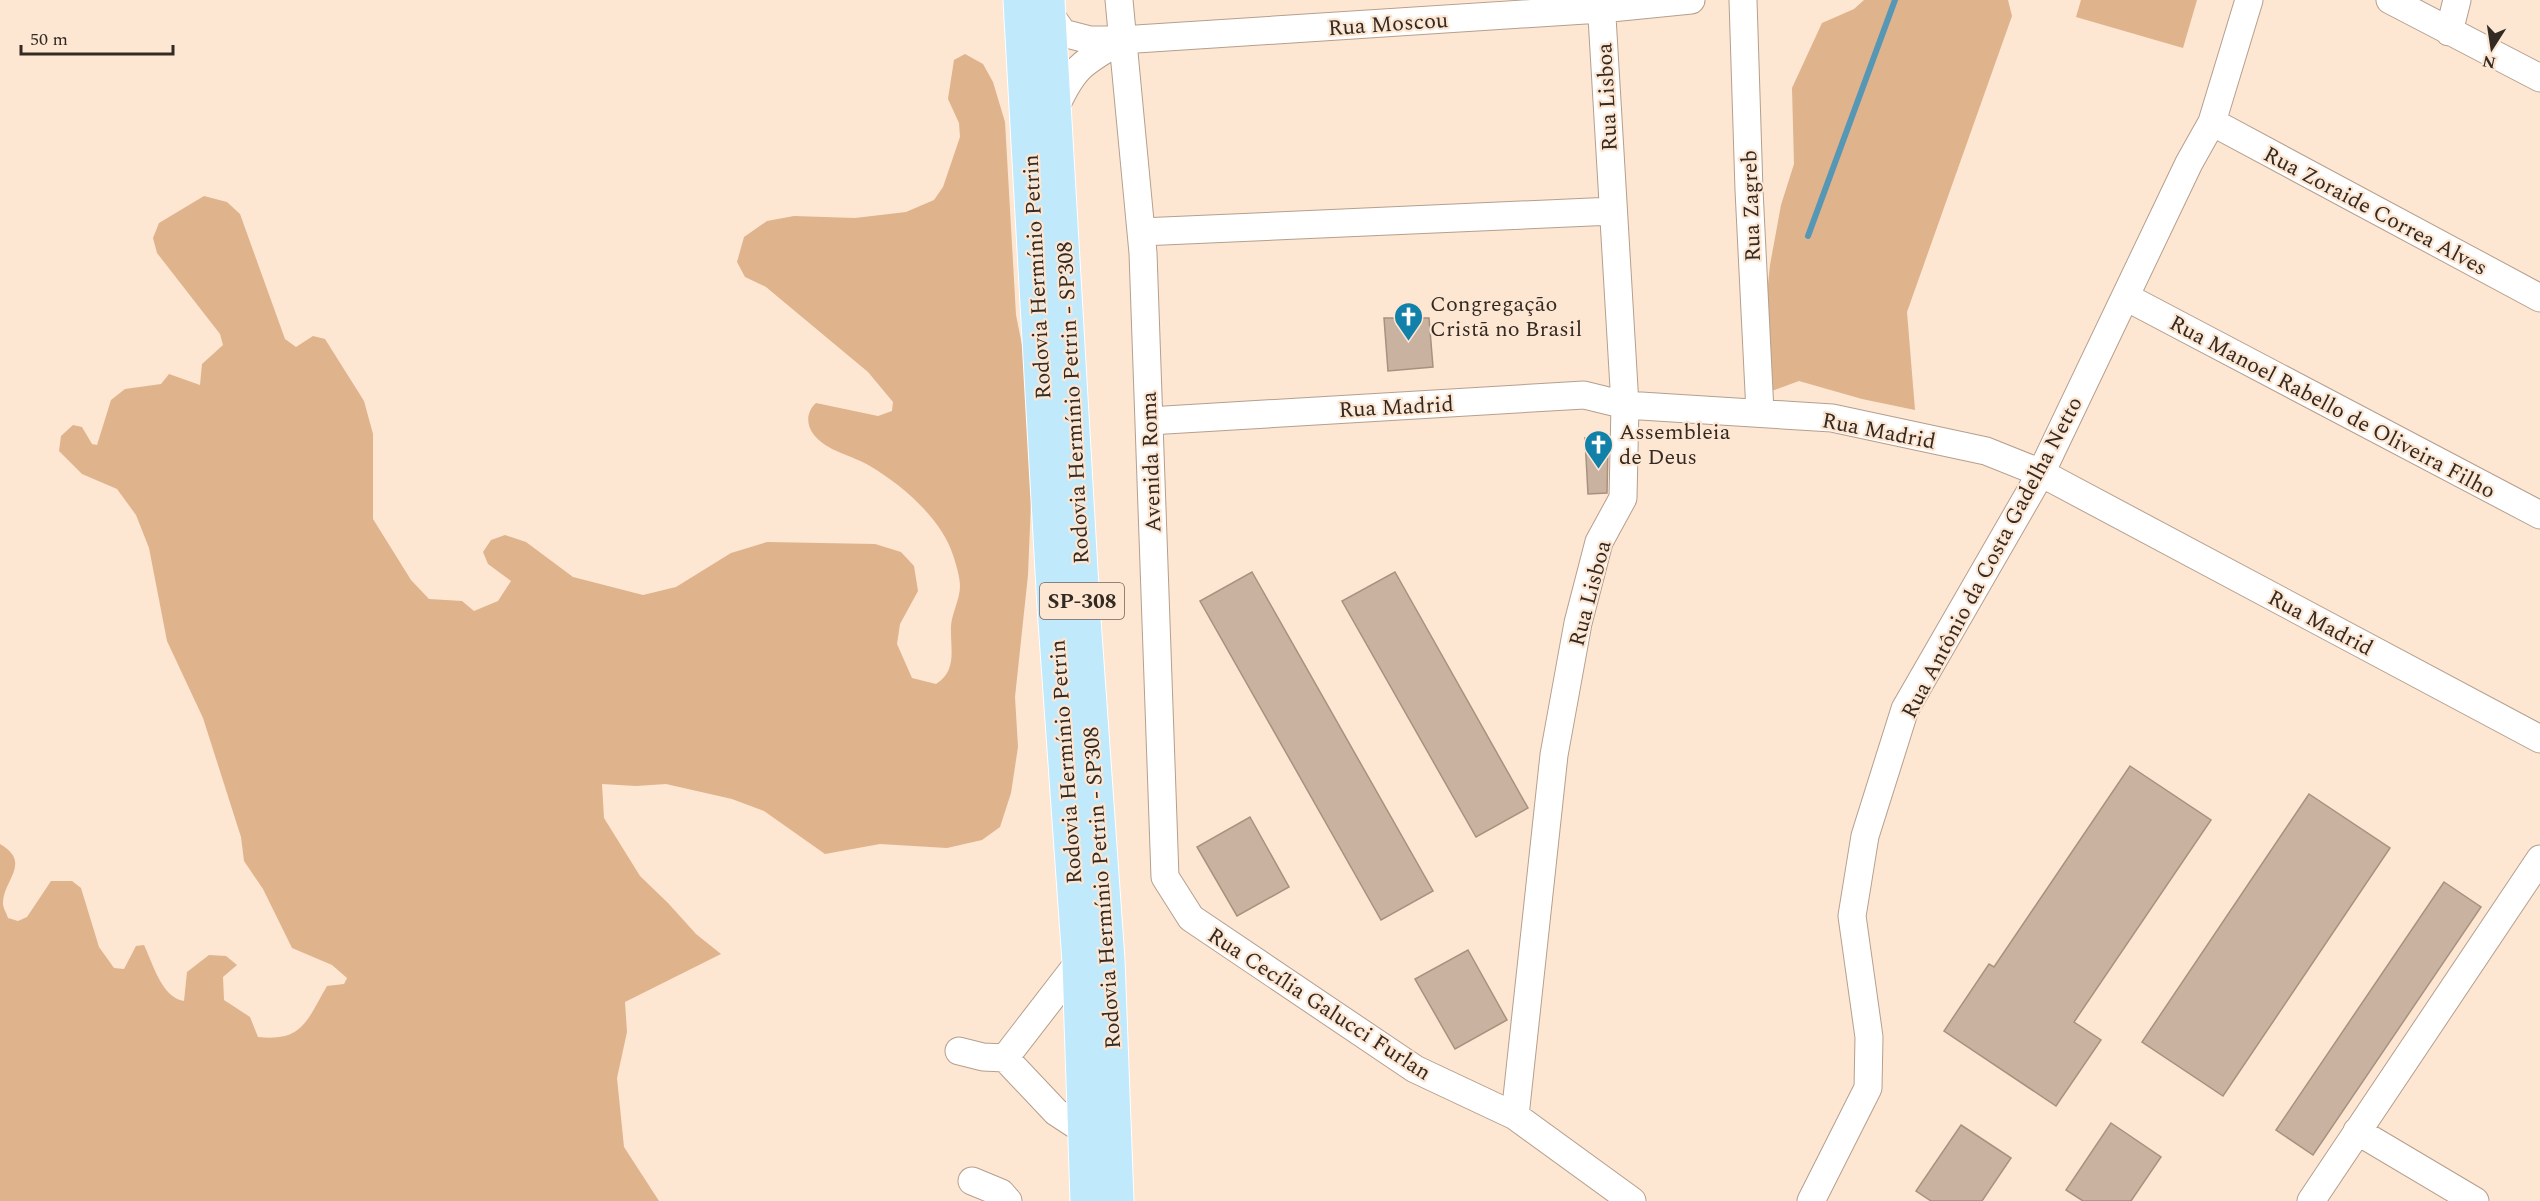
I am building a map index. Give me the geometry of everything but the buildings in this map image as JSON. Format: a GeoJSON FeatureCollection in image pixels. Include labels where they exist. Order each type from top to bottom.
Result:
{"type":"FeatureCollection","features":[{"type":"Feature","properties":{"kind":"main road","name":"Rodovia Hermínio Petrin"},"geometry":{"type":"LineString","coordinates":[[1020,0],[1054,607],[1079,962],[1095,1136],[1087,1201]]}},
{"type":"Feature","properties":{"kind":"main road","name":"Rodovia Hermínio Petrin - SP308"},"geometry":{"type":"LineString","coordinates":[[1049,6],[1082,593],[1107,948],[1095,1136],[1117,1201]]}},
{"type":"Feature","properties":{"kind":"main road"},"geometry":{"type":"LineString","coordinates":[[1079,1201],[1095,1136]]}},
{"type":"Feature","properties":{"kind":"main road"},"geometry":{"type":"LineString","coordinates":[[1095,1136],[1127,1201]]}},
{"type":"Feature","properties":{"kind":"street","name":"Avenida Roma"},"geometry":{"type":"LineString","coordinates":[[1119,0],[1141,232],[1165,877],[1191,918]]}},
{"type":"Feature","properties":{"kind":"street","name":"Rua Moscou"},"geometry":{"type":"LineString","coordinates":[[1049,6],[1063,33],[1090,40],[1121,40],[1601,4],[1691,0]]}},
{"type":"Feature","properties":{"kind":"street","name":"Rua Zagreb"},"geometry":{"type":"LineString","coordinates":[[1743,0],[1749,190],[1760,412]]}},
{"type":"Feature","properties":{"kind":"street","name":"Rua Antônio da Costa Gadelha Netto"},"geometry":{"type":"LineString","coordinates":[[1811,1201],[1868,1088],[1869,1037],[1852,916],[1865,836],[1905,709],[2041,473],[2189,163],[2212,122],[2249,0]]}},
{"type":"Feature","properties":{"kind":"street"},"geometry":{"type":"LineString","coordinates":[[2390,0],[2540,78]]}},
{"type":"Feature","properties":{"kind":"street"},"geometry":{"type":"LineString","coordinates":[[2448,32],[2457,0]]}},
{"type":"Feature","properties":{"kind":"street","name":"Rua Lisboa"},"geometry":{"type":"LineString","coordinates":[[1515,1116],[1554,755],[1578,623],[1599,542],[1623,498],[1625,405],[1601,4]]}},
{"type":"Feature","properties":{"kind":"street"},"geometry":{"type":"LineString","coordinates":[[1056,106],[1069,78],[1085,62],[1121,40]]}},
{"type":"Feature","properties":{"kind":"street","name":"Rua Zoraide Correa Alves"},"geometry":{"type":"LineString","coordinates":[[2212,122],[2540,298]]}},
{"type":"Feature","properties":{"kind":"street"},"geometry":{"type":"LineString","coordinates":[[1141,232],[1613,211]]}},
{"type":"Feature","properties":{"kind":"street","name":"Rua Manoel Rabello de Oliveira Filho"},"geometry":{"type":"LineString","coordinates":[[2126,297],[2540,515]]}},
{"type":"Feature","properties":{"kind":"street","name":"Rua Madrid"},"geometry":{"type":"LineString","coordinates":[[1149,421],[1584,395],[1625,405],[1832,418],[1975,449],[2041,473],[2540,739]]}},
{"type":"Feature","properties":{"kind":"street"},"geometry":{"type":"LineString","coordinates":[[2311,1201],[2540,859]]}},
{"type":"Feature","properties":{"kind":"street","name":"Rua Cecília Galucci Furlan"},"geometry":{"type":"LineString","coordinates":[[1191,918],[1415,1069],[1515,1116],[1632,1201]]}},
{"type":"Feature","properties":{"kind":"street"},"geometry":{"type":"LineString","coordinates":[[1005,1058],[1079,962]]}},
{"type":"Feature","properties":{"kind":"street"},"geometry":{"type":"LineString","coordinates":[[959,1051],[983,1057],[1005,1058],[1056,1112],[1095,1136]]}},
{"type":"Feature","properties":{"kind":"street"},"geometry":{"type":"LineString","coordinates":[[2357,1131],[2475,1201]]}},
{"type":"Feature","properties":{"kind":"street"},"geometry":{"type":"LineString","coordinates":[[972,1181],[1001,1192],[1008,1201]]}},
{"type":"Feature","properties":{"kind":"shaded area"},"geometry":{"type":"Polygon","coordinates":[[[1864,0],[2008,0],[2012,16],[1907,312],[1915,410],[1862,399],[1799,381],[1766,393],[1761,349],[1770,265],[1781,205],[1794,164],[1792,88],[1822,23],[1854,9],[1864,0]]]}},
{"type":"Feature","properties":{"kind":"shaded area"},"geometry":{"type":"Polygon","coordinates":[[[2081,0],[2197,0],[2183,48],[2076,17],[2081,0]]]}},
{"type":"Feature","properties":{"kind":"shaded area"},"geometry":{"type":"Polygon","coordinates":[[[965,54],[983,64],[993,82],[1005,122],[1016,315],[1027,370],[1033,452],[1028,575],[1015,697],[1018,747],[1011,793],[1000,827],[982,840],[947,848],[880,844],[825,854],[764,811],[732,799],[666,784],[636,786],[602,784],[604,818],[640,876],[696,934],[721,954],[625,1002],[627,1032],[617,1078],[624,1147],[659,1201],[0,1201],[0,844],[10,851],[15,865],[4,896],[3,906],[8,918],[18,921],[27,917],[51,881],[72,881],[81,888],[99,947],[114,968],[124,969],[136,946],[144,945],[164,987],[176,999],[184,1001],[187,972],[209,955],[226,956],[237,965],[223,977],[224,1000],[250,1017],[258,1037],[273,1038],[294,1032],[308,1018],[327,986],[344,984],[347,978],[332,965],[292,948],[263,889],[244,861],[241,837],[203,718],[167,641],[149,548],[136,515],[117,489],[82,474],[59,451],[61,436],[73,425],[82,427],[92,444],[97,445],[111,400],[125,389],[161,384],[169,374],[200,385],[202,364],[223,345],[220,334],[157,253],[153,238],[159,223],[204,196],[227,202],[240,214],[285,339],[296,347],[313,336],[325,339],[364,401],[373,434],[373,519],[411,580],[429,599],[462,601],[474,611],[498,601],[511,581],[488,564],[483,552],[491,540],[505,535],[526,542],[573,577],[643,595],[676,587],[731,553],[767,542],[875,544],[901,552],[914,566],[918,591],[900,624],[897,644],[912,678],[936,684],[943,678],[950,665],[951,626],[960,591],[958,570],[947,541],[930,516],[907,493],[870,466],[820,441],[811,431],[808,423],[810,410],[816,403],[878,416],[892,411],[893,402],[868,372],[766,287],[745,277],[737,262],[744,237],[767,221],[794,216],[855,218],[906,212],[934,200],[943,187],[960,137],[959,123],[948,99],[954,60],[965,54]]]}},
{"type":"Feature","properties":{"kind":"waterway"},"geometry":{"type":"LineString","coordinates":[[1808,236],[1895,0]]}},
{"type":"Feature","properties":{"kind":"place","name":"Congregação Cristã no Brasil"},"geometry":{"type":"Point","coordinates":[1409,342]}},
{"type":"Feature","properties":{"kind":"place","name":"Assembleia de Deus"},"geometry":{"type":"Point","coordinates":[1598,470]}}]}
